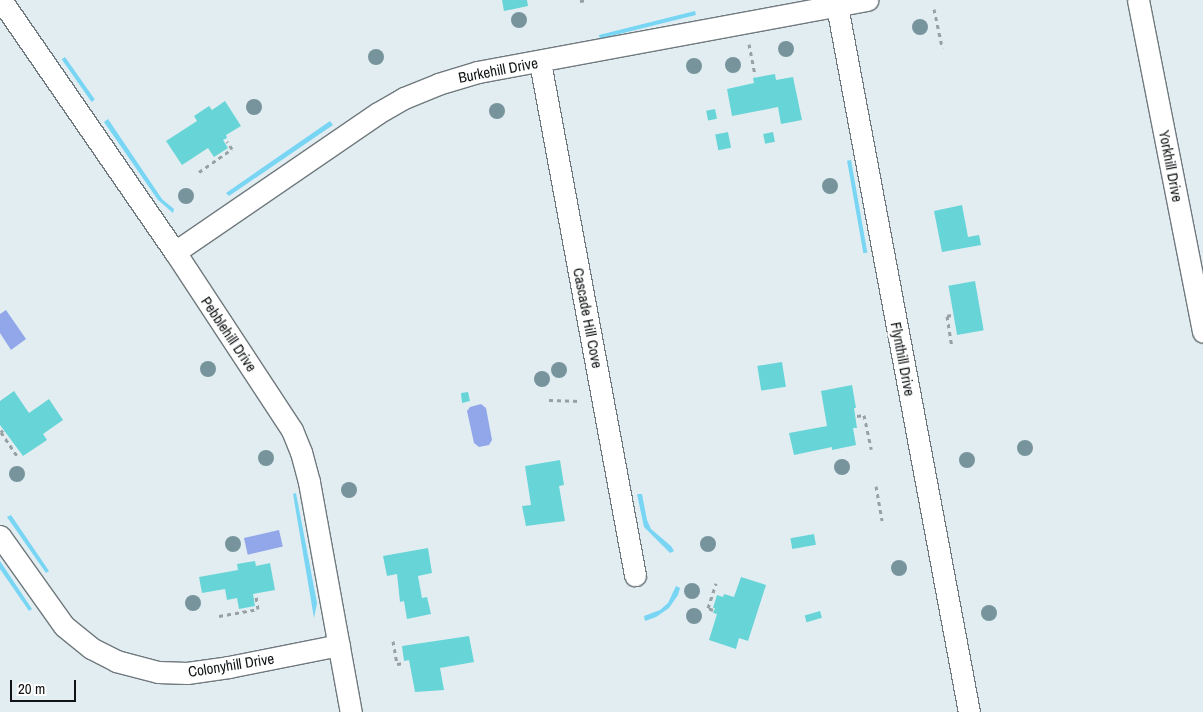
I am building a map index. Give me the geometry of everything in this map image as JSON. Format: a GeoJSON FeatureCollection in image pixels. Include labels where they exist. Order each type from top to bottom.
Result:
{"type":"FeatureCollection","features":[{"type":"Feature","properties":{"kind":"street","name":"Pebblehill Drive"},"geometry":{"type":"LineString","coordinates":[[1,0],[174,252],[292,430],[302,452],[309,482],[351,712]]}},
{"type":"Feature","properties":{"kind":"street","name":"Burkehill Drive"},"geometry":{"type":"LineString","coordinates":[[174,252],[378,113],[404,98],[456,78],[867,0]]}},
{"type":"Feature","properties":{"kind":"street","name":"Yorkhill Drive"},"geometry":{"type":"LineString","coordinates":[[1138,0],[1203,332]]}},
{"type":"Feature","properties":{"kind":"street","name":"Flynthill Drive"},"geometry":{"type":"LineString","coordinates":[[837,6],[969,712]]}},
{"type":"Feature","properties":{"kind":"street","name":"Cascade Hill Cove"},"geometry":{"type":"LineString","coordinates":[[540,62],[635,575]]}},
{"type":"Feature","properties":{"kind":"street","name":"Colonyhill Drive"},"geometry":{"type":"LineString","coordinates":[[0,536],[64,626],[91,648],[116,662],[158,672],[187,673],[339,646]]}},
{"type":"Feature","properties":{"kind":"path"},"geometry":{"type":"LineString","coordinates":[[580,1],[586,0]]}},
{"type":"Feature","properties":{"kind":"path"},"geometry":{"type":"LineString","coordinates":[[934,9],[942,48]]}},
{"type":"Feature","properties":{"kind":"path"},"geometry":{"type":"LineString","coordinates":[[749,44],[755,75]]}},
{"type":"Feature","properties":{"kind":"path"},"geometry":{"type":"LineString","coordinates":[[199,172],[232,149],[227,141]]}},
{"type":"Feature","properties":{"kind":"path"},"geometry":{"type":"LineString","coordinates":[[951,315],[947,316],[952,346]]}},
{"type":"Feature","properties":{"kind":"path"},"geometry":{"type":"LineString","coordinates":[[549,400],[581,401]]}},
{"type":"Feature","properties":{"kind":"path"},"geometry":{"type":"LineString","coordinates":[[857,416],[864,415],[871,448]]}},
{"type":"Feature","properties":{"kind":"path"},"geometry":{"type":"LineString","coordinates":[[2,430],[1,432],[17,456]]}},
{"type":"Feature","properties":{"kind":"path"},"geometry":{"type":"LineString","coordinates":[[876,486],[882,520]]}},
{"type":"Feature","properties":{"kind":"path"},"geometry":{"type":"LineString","coordinates":[[713,610],[708,608],[716,583]]}},
{"type":"Feature","properties":{"kind":"path"},"geometry":{"type":"LineString","coordinates":[[219,616],[258,609],[256,596]]}},
{"type":"Feature","properties":{"kind":"path"},"geometry":{"type":"LineString","coordinates":[[393,641],[397,664],[404,663]]}},
{"type":"Feature","properties":{"kind":"shaded area"},"geometry":{"type":"Polygon","coordinates":[[[695,11],[696,15],[600,39],[599,35],[695,11]]]}},
{"type":"Feature","properties":{"kind":"shaded area"},"geometry":{"type":"Polygon","coordinates":[[[65,57],[95,100],[92,102],[62,59],[65,57]]]}},
{"type":"Feature","properties":{"kind":"shaded area"},"geometry":{"type":"Polygon","coordinates":[[[108,119],[162,199],[174,209],[173,213],[158,200],[104,122],[108,119]]]}},
{"type":"Feature","properties":{"kind":"shaded area"},"geometry":{"type":"Polygon","coordinates":[[[330,121],[333,125],[229,196],[226,193],[330,121]]]}},
{"type":"Feature","properties":{"kind":"shaded area"},"geometry":{"type":"Polygon","coordinates":[[[851,160],[867,253],[863,253],[847,161],[851,160]]]}},
{"type":"Feature","properties":{"kind":"shaded area"},"geometry":{"type":"Polygon","coordinates":[[[6,310],[26,339],[11,350],[0,333],[0,314],[6,310]]]}},
{"type":"Feature","properties":{"kind":"shaded area"},"geometry":{"type":"Polygon","coordinates":[[[481,404],[486,408],[492,440],[489,445],[479,447],[474,443],[467,411],[470,407],[481,404]]]}},
{"type":"Feature","properties":{"kind":"shaded area"},"geometry":{"type":"Polygon","coordinates":[[[296,493],[317,603],[314,618],[293,494],[296,493]]]}},
{"type":"Feature","properties":{"kind":"shaded area"},"geometry":{"type":"Polygon","coordinates":[[[637,494],[642,494],[647,520],[651,529],[671,546],[674,551],[670,553],[644,527],[637,494]]]}},
{"type":"Feature","properties":{"kind":"shaded area"},"geometry":{"type":"Polygon","coordinates":[[[11,515],[49,571],[46,573],[7,517],[11,515]]]}},
{"type":"Feature","properties":{"kind":"shaded area"},"geometry":{"type":"Polygon","coordinates":[[[279,530],[283,547],[248,555],[244,538],[279,530]]]}},
{"type":"Feature","properties":{"kind":"shaded area"},"geometry":{"type":"Polygon","coordinates":[[[0,561],[32,609],[29,611],[0,569],[0,561]]]}},
{"type":"Feature","properties":{"kind":"shaded area"},"geometry":{"type":"Polygon","coordinates":[[[676,586],[680,588],[678,595],[669,608],[656,617],[645,621],[644,616],[660,610],[668,603],[676,586]]]}},
{"type":"Feature","properties":{"kind":"building"},"geometry":{"type":"Polygon","coordinates":[[[502,0],[527,0],[528,6],[504,11],[502,0]]]}},
{"type":"Feature","properties":{"kind":"building"},"geometry":{"type":"Polygon","coordinates":[[[775,74],[776,80],[793,77],[802,120],[781,124],[778,107],[732,116],[727,89],[754,83],[753,78],[775,74]]]}},
{"type":"Feature","properties":{"kind":"building"},"geometry":{"type":"Polygon","coordinates":[[[225,101],[241,126],[226,135],[227,138],[223,140],[228,148],[214,157],[208,148],[182,165],[166,141],[197,121],[194,116],[209,106],[212,110],[225,101]]]}},
{"type":"Feature","properties":{"kind":"building"},"geometry":{"type":"Polygon","coordinates":[[[715,109],[717,119],[708,121],[706,111],[715,109]]]}},
{"type":"Feature","properties":{"kind":"building"},"geometry":{"type":"Polygon","coordinates":[[[728,132],[731,148],[718,150],[715,134],[728,132]]]}},
{"type":"Feature","properties":{"kind":"building"},"geometry":{"type":"Polygon","coordinates":[[[773,132],[775,142],[765,144],[763,134],[773,132]]]}},
{"type":"Feature","properties":{"kind":"building"},"geometry":{"type":"Polygon","coordinates":[[[962,205],[968,237],[979,235],[981,245],[942,252],[934,211],[962,205]]]}},
{"type":"Feature","properties":{"kind":"building"},"geometry":{"type":"Polygon","coordinates":[[[975,281],[984,330],[957,335],[948,286],[975,281]]]}},
{"type":"Feature","properties":{"kind":"building"},"geometry":{"type":"Polygon","coordinates":[[[782,362],[786,387],[761,391],[757,366],[782,362]]]}},
{"type":"Feature","properties":{"kind":"building"},"geometry":{"type":"Polygon","coordinates":[[[852,385],[856,408],[854,408],[857,428],[853,428],[856,445],[832,450],[832,447],[794,455],[789,433],[827,426],[821,391],[852,385]]]}},
{"type":"Feature","properties":{"kind":"building"},"geometry":{"type":"Polygon","coordinates":[[[14,391],[29,413],[49,399],[63,420],[43,434],[47,440],[23,456],[0,425],[0,401],[14,391]]]}},
{"type":"Feature","properties":{"kind":"building"},"geometry":{"type":"Polygon","coordinates":[[[468,392],[470,401],[462,403],[461,393],[468,392]]]}},
{"type":"Feature","properties":{"kind":"building"},"geometry":{"type":"Polygon","coordinates":[[[560,460],[564,485],[559,486],[565,521],[526,526],[522,506],[531,505],[525,466],[560,460]]]}},
{"type":"Feature","properties":{"kind":"building"},"geometry":{"type":"Polygon","coordinates":[[[814,534],[816,545],[792,549],[790,538],[814,534]]]}},
{"type":"Feature","properties":{"kind":"building"},"geometry":{"type":"Polygon","coordinates":[[[428,548],[432,573],[418,576],[422,598],[427,597],[431,614],[407,619],[404,601],[400,602],[397,574],[387,576],[383,556],[428,548]]]}},
{"type":"Feature","properties":{"kind":"building"},"geometry":{"type":"Polygon","coordinates":[[[255,561],[256,566],[270,563],[275,590],[253,594],[255,606],[239,609],[237,598],[227,600],[225,589],[202,593],[199,577],[238,570],[237,564],[255,561]]]}},
{"type":"Feature","properties":{"kind":"building"},"geometry":{"type":"Polygon","coordinates":[[[741,577],[766,585],[748,641],[739,638],[736,649],[709,640],[717,614],[713,613],[715,608],[713,608],[717,595],[723,597],[724,594],[734,597],[741,577]]]}},
{"type":"Feature","properties":{"kind":"building"},"geometry":{"type":"Polygon","coordinates":[[[820,611],[822,618],[807,622],[805,615],[820,611]]]}},
{"type":"Feature","properties":{"kind":"building"},"geometry":{"type":"Polygon","coordinates":[[[469,636],[474,662],[440,668],[444,690],[415,692],[409,660],[404,661],[402,646],[469,636]]]}}]}
